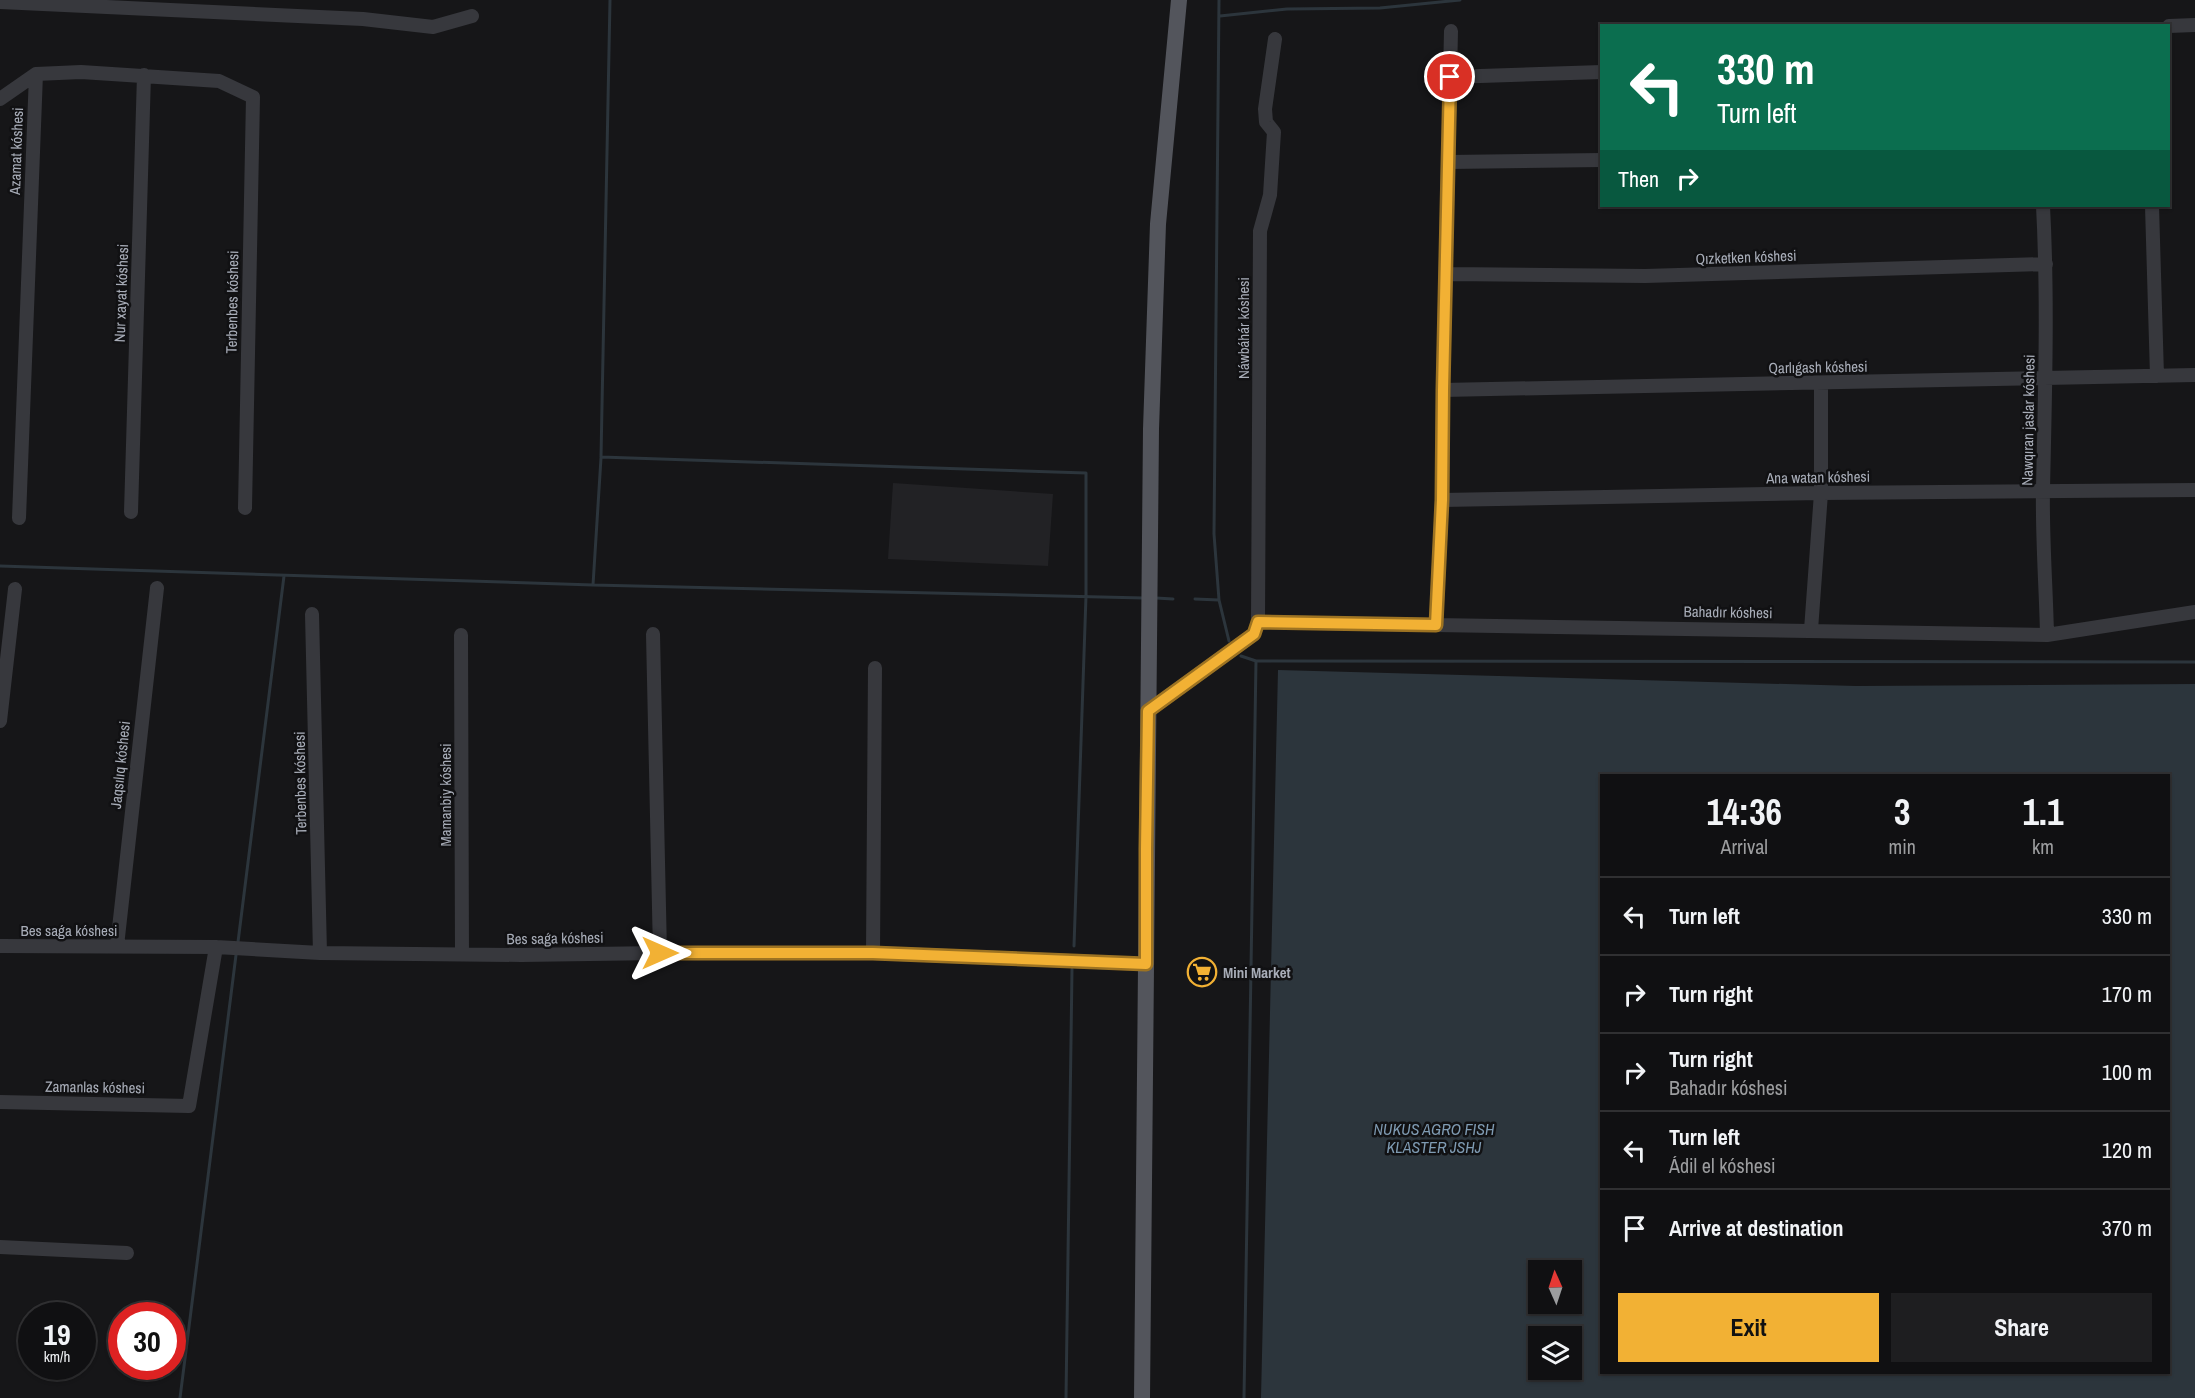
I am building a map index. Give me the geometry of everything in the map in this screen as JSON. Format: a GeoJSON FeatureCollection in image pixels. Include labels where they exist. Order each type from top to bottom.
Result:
{"type":"FeatureCollection","features":[{"type":"Feature","properties":{"kind":"main road"},"geometry":{"type":"LineString","coordinates":[[1142,1398],[1151,429],[1158,224],[1179,0]]}},
{"type":"Feature","properties":{"kind":"street"},"geometry":{"type":"LineString","coordinates":[[0,2],[363,18],[433,27],[472,16]]}},
{"type":"Feature","properties":{"kind":"street"},"geometry":{"type":"LineString","coordinates":[[2170,26],[2195,25]]}},
{"type":"Feature","properties":{"kind":"street"},"geometry":{"type":"LineString","coordinates":[[1436,625],[1442,500],[1451,31]]}},
{"type":"Feature","properties":{"kind":"street","name":"Náwbáhár kóshesi"},"geometry":{"type":"LineString","coordinates":[[1258,622],[1260,231],[1271,186],[1274,132],[1266,122],[1264,109],[1275,39]]}},
{"type":"Feature","properties":{"kind":"street"},"geometry":{"type":"LineString","coordinates":[[0,99],[36,74],[81,72],[144,75]]}},
{"type":"Feature","properties":{"kind":"street"},"geometry":{"type":"LineString","coordinates":[[1450,77],[1600,72]]}},
{"type":"Feature","properties":{"kind":"street","name":"Azamat kóshesi"},"geometry":{"type":"LineString","coordinates":[[19,518],[36,74]]}},
{"type":"Feature","properties":{"kind":"street","name":"Terbenbes kóshesi"},"geometry":{"type":"LineString","coordinates":[[144,75],[219,81],[253,97],[245,508]]}},
{"type":"Feature","properties":{"kind":"street","name":"Nur xayat kóshesi"},"geometry":{"type":"LineString","coordinates":[[131,512],[144,75]]}},
{"type":"Feature","properties":{"kind":"street"},"geometry":{"type":"LineString","coordinates":[[1449,162],[1600,160]]}},
{"type":"Feature","properties":{"kind":"street","name":"Nawqıran jaslar kóshesi"},"geometry":{"type":"LineString","coordinates":[[2043,207],[2047,378],[2043,491],[2047,635]]}},
{"type":"Feature","properties":{"kind":"street"},"geometry":{"type":"LineString","coordinates":[[2152,207],[2157,376]]}},
{"type":"Feature","properties":{"kind":"street","name":"Qızketken kóshesi"},"geometry":{"type":"LineString","coordinates":[[1447,274],[1645,276],[2046,264]]}},
{"type":"Feature","properties":{"kind":"street","name":"Qarlıǵash kóshesi"},"geometry":{"type":"LineString","coordinates":[[1443,390],[2195,375]]}},
{"type":"Feature","properties":{"kind":"street"},"geometry":{"type":"LineString","coordinates":[[1811,630],[1821,493],[1821,383]]}},
{"type":"Feature","properties":{"kind":"street","name":"Ana watan kóshesi"},"geometry":{"type":"LineString","coordinates":[[1442,500],[1821,493],[2195,490]]}},
{"type":"Feature","properties":{"kind":"street","name":"Jaqsılıq kóshesi"},"geometry":{"type":"LineString","coordinates":[[117,946],[157,588]]}},
{"type":"Feature","properties":{"kind":"street"},"geometry":{"type":"LineString","coordinates":[[0,721],[15,589]]}},
{"type":"Feature","properties":{"kind":"street","name":"Bahadır kóshesi"},"geometry":{"type":"LineString","coordinates":[[1258,622],[2047,635],[2195,612]]}},
{"type":"Feature","properties":{"kind":"street","name":"Terbenbes kóshesi"},"geometry":{"type":"LineString","coordinates":[[312,614],[320,952]]}},
{"type":"Feature","properties":{"kind":"street"},"geometry":{"type":"LineString","coordinates":[[1148,711],[1254,634],[1258,622]]}},
{"type":"Feature","properties":{"kind":"street"},"geometry":{"type":"LineString","coordinates":[[653,634],[660,953]]}},
{"type":"Feature","properties":{"kind":"street","name":"Mamanbiy kóshesi"},"geometry":{"type":"LineString","coordinates":[[461,635],[462,954]]}},
{"type":"Feature","properties":{"kind":"street"},"geometry":{"type":"LineString","coordinates":[[873,953],[875,668]]}},
{"type":"Feature","properties":{"kind":"street","name":"Bes saǵa kóshesi"},"geometry":{"type":"LineString","coordinates":[[0,946],[216,947],[320,952],[462,954],[873,953],[1146,964]]}},
{"type":"Feature","properties":{"kind":"street","name":"Zamanlas kóshesi"},"geometry":{"type":"LineString","coordinates":[[0,1102],[189,1106],[216,947]]}},
{"type":"Feature","properties":{"kind":"street"},"geometry":{"type":"LineString","coordinates":[[0,1247],[127,1253]]}},
{"type":"Feature","properties":{"kind":"shaded area"},"geometry":{"type":"Polygon","coordinates":[[[893,483],[1053,494],[1048,566],[888,559],[893,483]]]}},
{"type":"Feature","properties":{"kind":"water","name":"NUKUS AGRO FISH KLASTER JSHJ"},"geometry":{"type":"Polygon","coordinates":[[[1278,670],[1856,686],[2195,684],[2195,1398],[1261,1398],[1278,670]]]}},
{"type":"Feature","properties":{"kind":"waterway"},"geometry":{"type":"LineString","coordinates":[[610,0],[601,457],[1086,473],[1086,596],[1074,946]]}},
{"type":"Feature","properties":{"kind":"waterway"},"geometry":{"type":"LineString","coordinates":[[1195,599],[1219,600],[1214,534],[1219,0]]}},
{"type":"Feature","properties":{"kind":"waterway"},"geometry":{"type":"LineString","coordinates":[[1220,16],[1287,9],[1380,8],[1460,0]]}},
{"type":"Feature","properties":{"kind":"waterway"},"geometry":{"type":"LineString","coordinates":[[593,585],[601,458]]}},
{"type":"Feature","properties":{"kind":"waterway"},"geometry":{"type":"LineString","coordinates":[[0,566],[593,585],[1144,598]]}},
{"type":"Feature","properties":{"kind":"waterway"},"geometry":{"type":"LineString","coordinates":[[238,942],[284,576]]}},
{"type":"Feature","properties":{"kind":"waterway"},"geometry":{"type":"LineString","coordinates":[[1156,598],[1173,599]]}},
{"type":"Feature","properties":{"kind":"waterway"},"geometry":{"type":"LineString","coordinates":[[1219,600],[1229,641]]}},
{"type":"Feature","properties":{"kind":"waterway"},"geometry":{"type":"LineString","coordinates":[[1241,656],[1256,661],[2195,662]]}},
{"type":"Feature","properties":{"kind":"waterway"},"geometry":{"type":"LineString","coordinates":[[1244,1398],[1256,661]]}},
{"type":"Feature","properties":{"kind":"waterway"},"geometry":{"type":"LineString","coordinates":[[180,1398],[236,955]]}},
{"type":"Feature","properties":{"kind":"waterway"},"geometry":{"type":"LineString","coordinates":[[1066,1398],[1072,969]]}},
{"type":"Feature","properties":{"kind":"place","name":"Mini Market"},"geometry":{"type":"Point","coordinates":[1202,972]}},
{"type":"Feature","properties":{"kind":"route"},"geometry":{"type":"LineString","coordinates":[[660,953],[873,953],[1146,964],[1148,711],[1254,634],[1258,622],[1436,625],[1442,500],[1450,77]]}}]}
